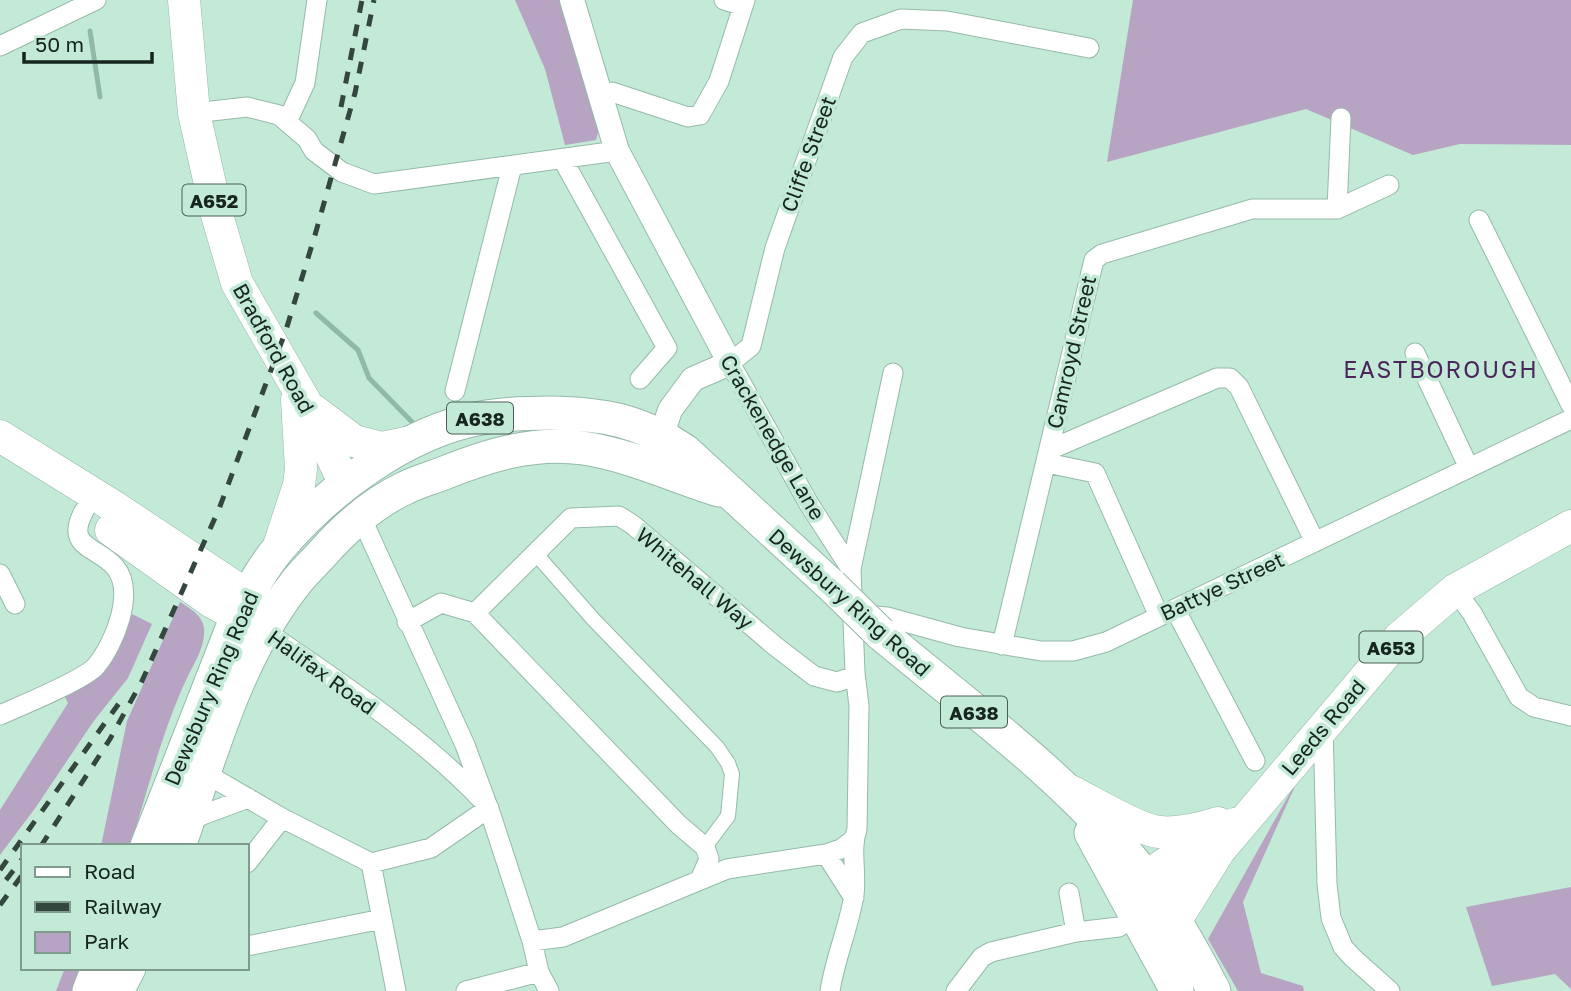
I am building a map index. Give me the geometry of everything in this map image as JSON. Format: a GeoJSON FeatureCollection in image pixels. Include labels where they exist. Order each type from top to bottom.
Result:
{"type":"FeatureCollection","features":[{"type":"Feature","properties":{"kind":"highway","name":"Dewsbury Ring Road"},"geometry":{"type":"LineString","coordinates":[[147,844],[192,766],[256,614],[278,549],[348,498],[411,442],[436,431],[480,418],[527,413],[593,416],[629,422],[662,435],[685,452],[728,493],[841,577],[867,624],[1069,791],[1135,864],[1138,901],[1177,991]]}},
{"type":"Feature","properties":{"kind":"highway","name":"Dewsbury Ring Road"},"geometry":{"type":"LineString","coordinates":[[348,498],[402,489],[483,457],[526,447],[582,448],[639,461],[728,493]]}},
{"type":"Feature","properties":{"kind":"highway","name":"Dewsbury Ring Road"},"geometry":{"type":"LineString","coordinates":[[256,614],[295,584],[341,533],[348,498]]}},
{"type":"Feature","properties":{"kind":"highway","name":"Dewsbury Ring Road"},"geometry":{"type":"LineString","coordinates":[[184,833],[192,766]]}},
{"type":"Feature","properties":{"kind":"highway","name":"Dewsbury Ring Road"},"geometry":{"type":"LineString","coordinates":[[1138,901],[1176,920],[1214,991]]}},
{"type":"Feature","properties":{"kind":"highway"},"geometry":{"type":"LineString","coordinates":[[89,991],[97,970]]}},
{"type":"Feature","properties":{"kind":"highway"},"geometry":{"type":"LineString","coordinates":[[117,991],[128,970]]}},
{"type":"Feature","properties":{"kind":"main road","name":"Bradford Road"},"geometry":{"type":"LineString","coordinates":[[184,0],[194,114],[217,215],[237,283],[348,498]]}},
{"type":"Feature","properties":{"kind":"main road","name":"A638"},"geometry":{"type":"LineString","coordinates":[[300,403],[354,441],[382,447],[411,442]]}},
{"type":"Feature","properties":{"kind":"main road"},"geometry":{"type":"LineString","coordinates":[[278,549],[300,477],[300,403]]}},
{"type":"Feature","properties":{"kind":"main road","name":"Halifax Road"},"geometry":{"type":"LineString","coordinates":[[7,441],[80,518],[212,602],[256,614]]}},
{"type":"Feature","properties":{"kind":"main road","name":"Halifax Road"},"geometry":{"type":"LineString","coordinates":[[7,441],[113,506],[256,614]]}},
{"type":"Feature","properties":{"kind":"main road","name":"Leeds Road"},"geometry":{"type":"LineString","coordinates":[[1176,920],[1219,851],[1399,638],[1455,590],[1571,526]]}},
{"type":"Feature","properties":{"kind":"main road"},"geometry":{"type":"LineString","coordinates":[[1069,791],[1142,827],[1158,832],[1194,830],[1251,814]]}},
{"type":"Feature","properties":{"kind":"main road","name":"Leeds Road"},"geometry":{"type":"LineString","coordinates":[[1138,901],[1167,863],[1251,814]]}},
{"type":"Feature","properties":{"kind":"main road","name":"Leeds Road"},"geometry":{"type":"LineString","coordinates":[[1138,901],[1219,851]]}},
{"type":"Feature","properties":{"kind":"street"},"geometry":{"type":"LineString","coordinates":[[0,46],[96,0]]}},
{"type":"Feature","properties":{"kind":"street"},"geometry":{"type":"LineString","coordinates":[[287,122],[305,83],[317,0]]}},
{"type":"Feature","properties":{"kind":"street","name":"Crackenedge Lane"},"geometry":{"type":"LineString","coordinates":[[572,0],[617,151],[809,504],[841,577]]}},
{"type":"Feature","properties":{"kind":"street"},"geometry":{"type":"LineString","coordinates":[[601,100],[612,92],[688,117],[700,115],[719,80],[744,3],[724,0]]}},
{"type":"Feature","properties":{"kind":"street","name":"Cliffe Street"},"geometry":{"type":"LineString","coordinates":[[652,467],[670,410],[693,379],[730,363],[751,346],[779,235],[843,57],[862,33],[901,19],[947,21],[1089,48]]}},
{"type":"Feature","properties":{"kind":"street"},"geometry":{"type":"LineString","coordinates":[[194,114],[247,107],[279,115],[307,139],[314,151],[342,172],[374,184],[617,151]]}},
{"type":"Feature","properties":{"kind":"street"},"geometry":{"type":"LineString","coordinates":[[1337,209],[1340,118]]}},
{"type":"Feature","properties":{"kind":"street"},"geometry":{"type":"LineString","coordinates":[[564,160],[667,348],[640,379]]}},
{"type":"Feature","properties":{"kind":"street"},"geometry":{"type":"LineString","coordinates":[[455,391],[512,166]]}},
{"type":"Feature","properties":{"kind":"street","name":"Camroyd Street"},"geometry":{"type":"LineString","coordinates":[[1002,645],[1092,265],[1098,256],[1252,209],[1337,209],[1381,195]]}},
{"type":"Feature","properties":{"kind":"street"},"geometry":{"type":"LineString","coordinates":[[1479,220],[1571,405]]}},
{"type":"Feature","properties":{"kind":"street"},"geometry":{"type":"LineString","coordinates":[[1414,354],[1469,468]]}},
{"type":"Feature","properties":{"kind":"street"},"geometry":{"type":"LineString","coordinates":[[841,577],[894,373]]}},
{"type":"Feature","properties":{"kind":"street"},"geometry":{"type":"LineString","coordinates":[[1048,457],[1217,378],[1230,379],[1238,387],[1315,542]]}},
{"type":"Feature","properties":{"kind":"street","name":"Battye Street"},"geometry":{"type":"LineString","coordinates":[[867,624],[887,617],[1002,645],[1041,651],[1073,651],[1106,642],[1571,419]]}},
{"type":"Feature","properties":{"kind":"street"},"geometry":{"type":"LineString","coordinates":[[1048,457],[1095,473],[1167,613],[1255,761]]}},
{"type":"Feature","properties":{"kind":"street","name":"Bradford Road"},"geometry":{"type":"LineString","coordinates":[[348,498],[442,693],[489,808],[532,941],[539,972],[549,991]]}},
{"type":"Feature","properties":{"kind":"street","name":"Whitehall Way"},"geometry":{"type":"LineString","coordinates":[[475,613],[571,518],[619,516],[814,676],[836,682],[855,676]]}},
{"type":"Feature","properties":{"kind":"street"},"geometry":{"type":"LineString","coordinates":[[0,715],[95,668],[119,625],[124,600],[123,583],[115,567],[82,543],[77,533],[80,518]]}},
{"type":"Feature","properties":{"kind":"street"},"geometry":{"type":"LineString","coordinates":[[536,554],[593,619],[717,747],[728,763],[732,774],[728,816],[705,847]]}},
{"type":"Feature","properties":{"kind":"street"},"geometry":{"type":"LineString","coordinates":[[0,574],[15,604]]}},
{"type":"Feature","properties":{"kind":"street"},"geometry":{"type":"LineString","coordinates":[[1455,590],[1472,613],[1519,697],[1534,707],[1571,716]]}},
{"type":"Feature","properties":{"kind":"street"},"geometry":{"type":"LineString","coordinates":[[407,622],[441,603],[475,613],[679,825],[705,847],[709,859],[700,880]]}},
{"type":"Feature","properties":{"kind":"street","name":"Halifax Road"},"geometry":{"type":"LineString","coordinates":[[256,614],[409,735],[463,780],[489,808]]}},
{"type":"Feature","properties":{"kind":"street"},"geometry":{"type":"LineString","coordinates":[[830,991],[834,965],[854,898],[854,839],[857,829],[859,766],[859,706],[855,676],[867,624]]}},
{"type":"Feature","properties":{"kind":"street"},"geometry":{"type":"LineString","coordinates":[[1323,725],[1327,884],[1331,918],[1343,947],[1390,991]]}},
{"type":"Feature","properties":{"kind":"street"},"geometry":{"type":"LineString","coordinates":[[192,766],[282,818],[371,863],[431,848],[489,808]]}},
{"type":"Feature","properties":{"kind":"street"},"geometry":{"type":"LineString","coordinates":[[184,833],[248,798]]}},
{"type":"Feature","properties":{"kind":"street"},"geometry":{"type":"LineString","coordinates":[[248,862],[282,818]]}},
{"type":"Feature","properties":{"kind":"street"},"geometry":{"type":"LineString","coordinates":[[532,941],[563,937],[737,866],[826,854],[841,849],[854,839]]}},
{"type":"Feature","properties":{"kind":"street"},"geometry":{"type":"LineString","coordinates":[[826,854],[854,898]]}},
{"type":"Feature","properties":{"kind":"street"},"geometry":{"type":"LineString","coordinates":[[371,863],[396,991]]}},
{"type":"Feature","properties":{"kind":"street"},"geometry":{"type":"LineString","coordinates":[[1069,892],[1076,932]]}},
{"type":"Feature","properties":{"kind":"street"},"geometry":{"type":"LineString","coordinates":[[956,991],[982,957],[991,952],[1076,932],[1138,901]]}},
{"type":"Feature","properties":{"kind":"street"},"geometry":{"type":"LineString","coordinates":[[248,946],[382,919]]}},
{"type":"Feature","properties":{"kind":"street"},"geometry":{"type":"LineString","coordinates":[[466,991],[539,972]]}},
{"type":"Feature","properties":{"kind":"green space"},"geometry":{"type":"Polygon","coordinates":[[[515,0],[563,0],[600,125],[596,140],[565,145],[545,69],[515,0]]]}},
{"type":"Feature","properties":{"kind":"green space"},"geometry":{"type":"Polygon","coordinates":[[[1133,0],[1571,0],[1571,145],[1460,144],[1413,155],[1306,109],[1107,162],[1133,0]]]}},
{"type":"Feature","properties":{"kind":"green space"},"geometry":{"type":"Polygon","coordinates":[[[180,602],[203,623],[201,648],[170,719],[131,844],[101,844],[127,721],[180,602]]]}},
{"type":"Feature","properties":{"kind":"green space"},"geometry":{"type":"Polygon","coordinates":[[[132,614],[152,624],[128,678],[93,722],[0,855],[0,810],[68,703],[63,693],[103,672],[132,614]]]}},
{"type":"Feature","properties":{"kind":"green space"},"geometry":{"type":"Polygon","coordinates":[[[1300,775],[1243,902],[1261,973],[1303,986],[1304,991],[1238,991],[1208,939],[1300,775]]]}},
{"type":"Feature","properties":{"kind":"green space"},"geometry":{"type":"Polygon","coordinates":[[[1571,887],[1571,989],[1555,974],[1492,986],[1466,907],[1571,887]]]}},
{"type":"Feature","properties":{"kind":"green space"},"geometry":{"type":"Polygon","coordinates":[[[64,970],[83,970],[72,991],[56,991],[64,970]]]}},
{"type":"Feature","properties":{"kind":"waterway"},"geometry":{"type":"LineString","coordinates":[[90,31],[100,97]]}},
{"type":"Feature","properties":{"kind":"waterway"},"geometry":{"type":"LineString","coordinates":[[316,313],[358,350],[369,378],[413,423]]}},
{"type":"Feature","properties":{"kind":"railway"},"geometry":{"type":"LineString","coordinates":[[341,107],[362,0]]}},
{"type":"Feature","properties":{"kind":"railway"},"geometry":{"type":"LineString","coordinates":[[42,844],[110,739],[142,681],[219,509],[286,330],[315,235],[355,93],[374,0]]}},
{"type":"Feature","properties":{"kind":"railway"},"geometry":{"type":"LineString","coordinates":[[0,870],[122,699]]}},
{"type":"Feature","properties":{"kind":"railway"},"geometry":{"type":"LineString","coordinates":[[6,880],[21,861]]}},
{"type":"Feature","properties":{"kind":"railway"},"geometry":{"type":"LineString","coordinates":[[0,905],[21,877]]}},
{"type":"Feature","properties":{"kind":"district","name":"EASTBOROUGH"},"geometry":{"type":"Point","coordinates":[1441,369]}}]}
